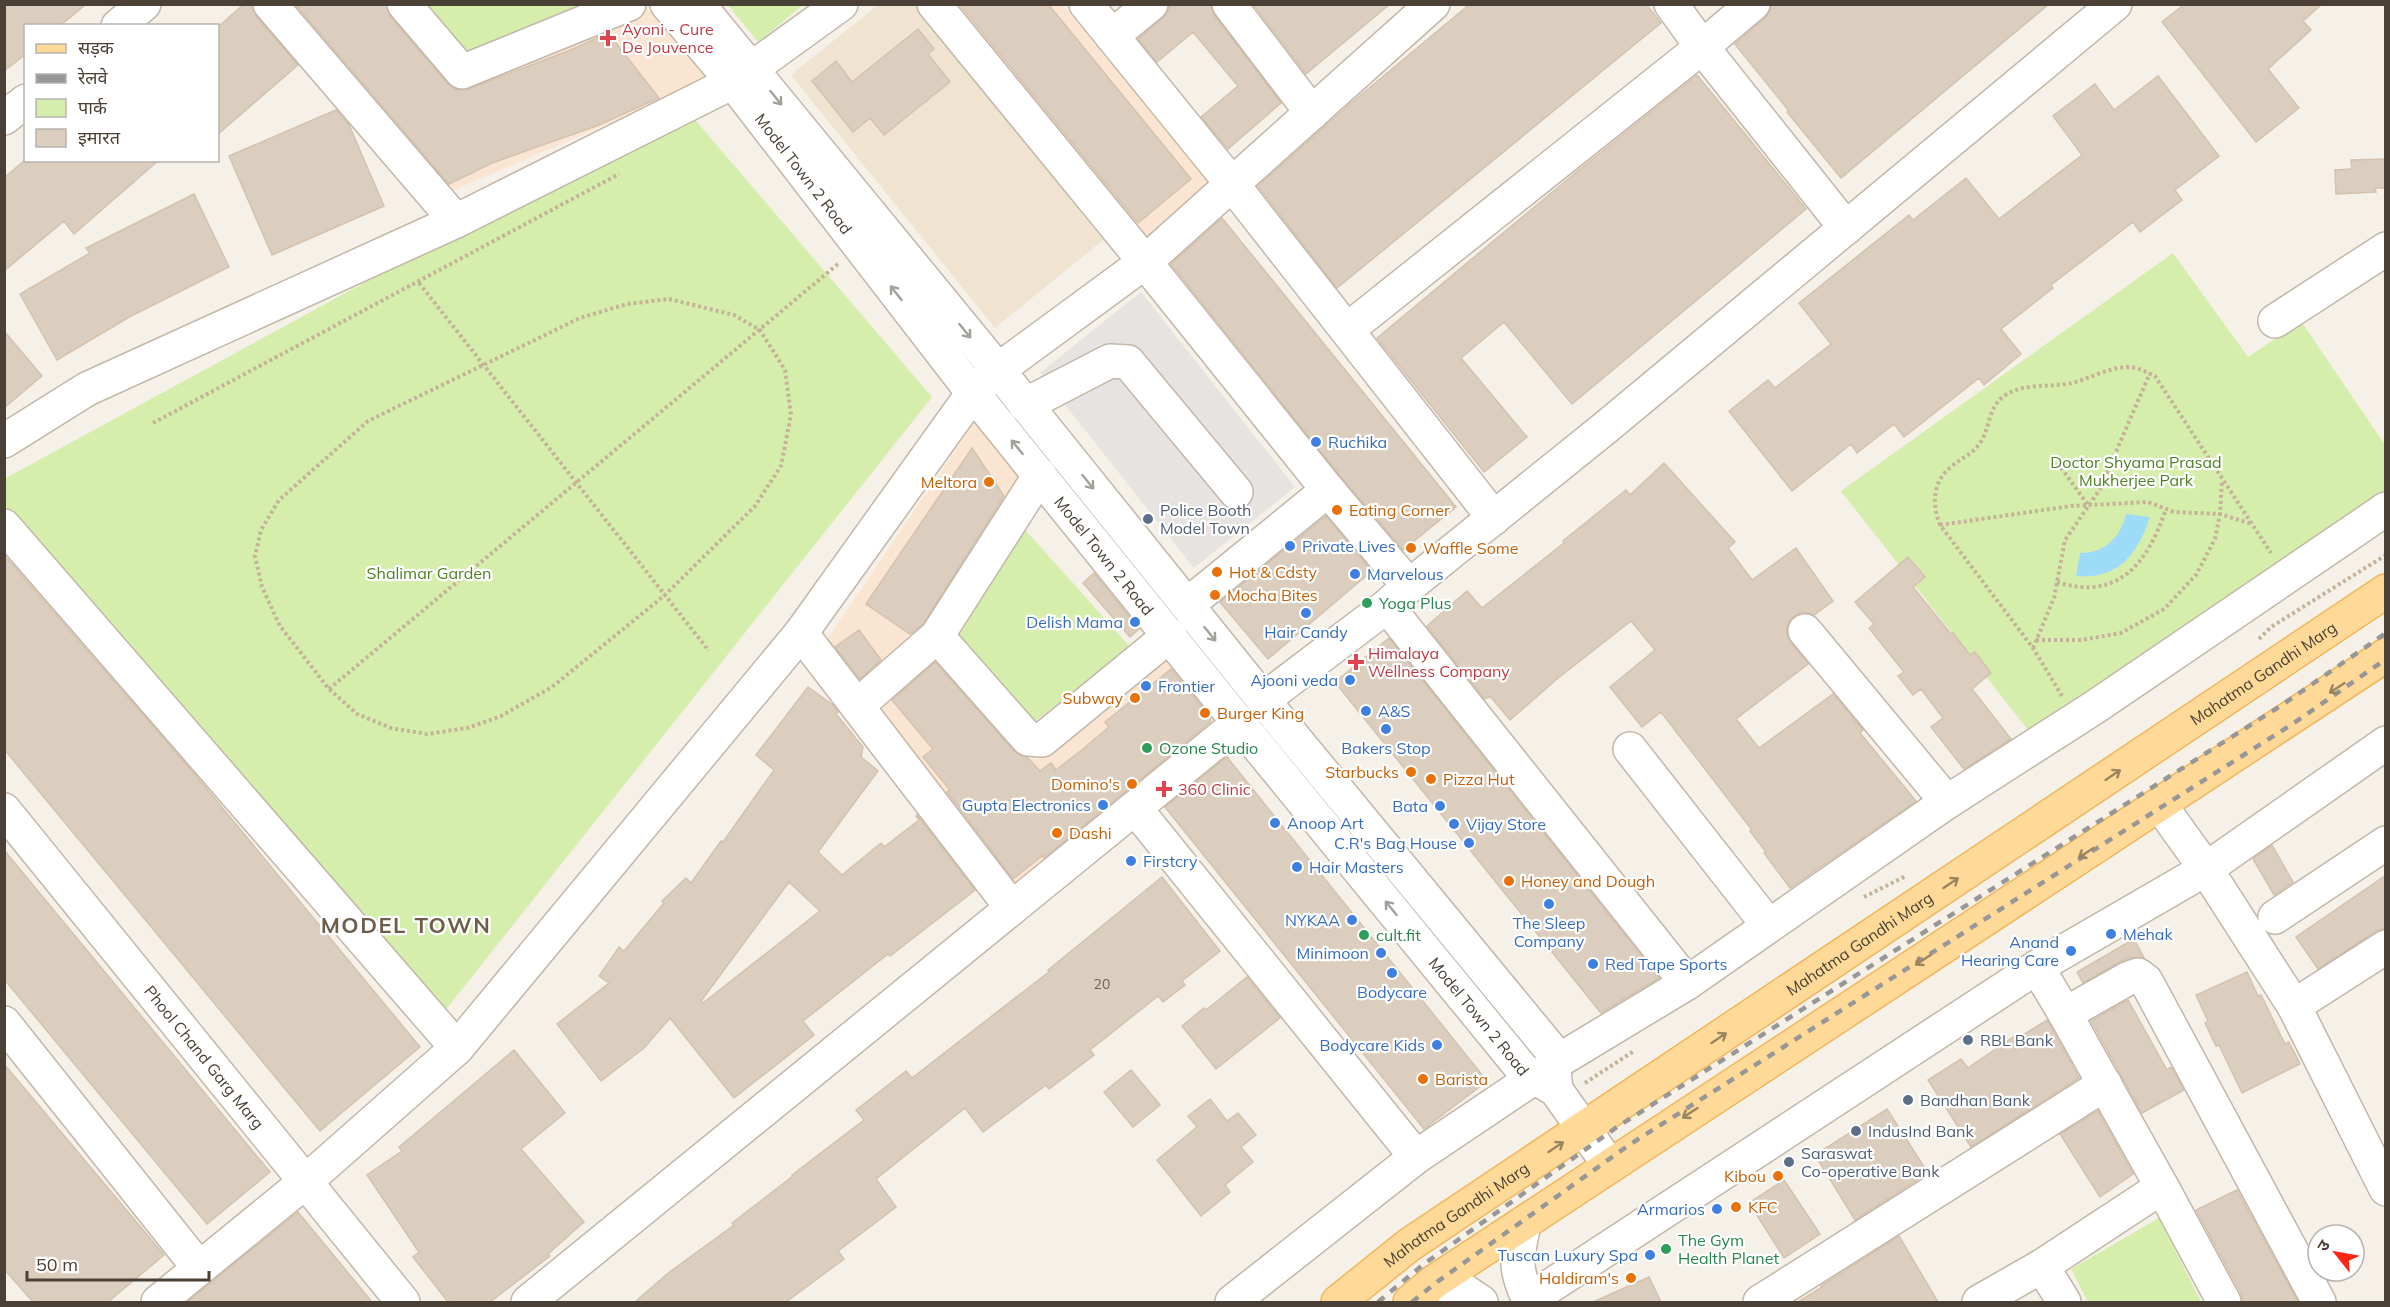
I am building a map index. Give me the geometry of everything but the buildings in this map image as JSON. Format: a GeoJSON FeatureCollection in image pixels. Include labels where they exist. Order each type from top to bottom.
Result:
{"type":"FeatureCollection","features":[{"type":"Feature","properties":{"kind":"main road","name":"Mahatma Gandhi Marg"},"geometry":{"type":"LineString","coordinates":[[1338,1302],[1409,1245],[2385,591]]}},
{"type":"Feature","properties":{"kind":"main road"},"geometry":{"type":"LineString","coordinates":[[1422,1292],[2385,656]]}},
{"type":"Feature","properties":{"kind":"street"},"geometry":{"type":"LineString","coordinates":[[120,24],[144,4]]}},
{"type":"Feature","properties":{"kind":"street"},"geometry":{"type":"LineString","coordinates":[[270,4],[456,221]]}},
{"type":"Feature","properties":{"kind":"street"},"geometry":{"type":"LineString","coordinates":[[404,4],[462,72],[629,4]]}},
{"type":"Feature","properties":{"kind":"street","name":"Model Town 2 Road"},"geometry":{"type":"LineString","coordinates":[[667,4],[743,75],[998,370],[1263,700],[1552,1051],[1551,1082],[1523,1070],[973,393],[860,246],[743,75],[698,4]]}},
{"type":"Feature","properties":{"kind":"street"},"geometry":{"type":"LineString","coordinates":[[4,441],[87,389],[456,221],[743,75],[841,4]]}},
{"type":"Feature","properties":{"kind":"street"},"geometry":{"type":"LineString","coordinates":[[934,4],[1328,490],[1398,596],[1687,983]]}},
{"type":"Feature","properties":{"kind":"street"},"geometry":{"type":"LineString","coordinates":[[1086,4],[1232,184],[1494,518]]}},
{"type":"Feature","properties":{"kind":"street"},"geometry":{"type":"LineString","coordinates":[[1112,36],[1150,4]]}},
{"type":"Feature","properties":{"kind":"street"},"geometry":{"type":"LineString","coordinates":[[1229,4],[1312,113]]}},
{"type":"Feature","properties":{"kind":"street"},"geometry":{"type":"LineString","coordinates":[[158,1302],[304,1182],[458,1048],[801,633],[973,393],[998,370],[1145,262],[1433,4]]}},
{"type":"Feature","properties":{"kind":"street"},"geometry":{"type":"LineString","coordinates":[[1671,4],[1845,228]]}},
{"type":"Feature","properties":{"kind":"street"},"geometry":{"type":"LineString","coordinates":[[1347,330],[1753,4]]}},
{"type":"Feature","properties":{"kind":"street"},"geometry":{"type":"LineString","coordinates":[[1263,700],[1398,596],[1494,518],[2115,4]]}},
{"type":"Feature","properties":{"kind":"street"},"geometry":{"type":"LineString","coordinates":[[4,118],[24,103]]}},
{"type":"Feature","properties":{"kind":"street"},"geometry":{"type":"LineString","coordinates":[[2275,321],[2385,249]]}},
{"type":"Feature","properties":{"kind":"street"},"geometry":{"type":"LineString","coordinates":[[1025,405],[1110,361],[1128,362],[1236,492]]}},
{"type":"Feature","properties":{"kind":"street"},"geometry":{"type":"LineString","coordinates":[[857,706],[937,636],[1040,475]]}},
{"type":"Feature","properties":{"kind":"street"},"geometry":{"type":"LineString","coordinates":[[1187,605],[1328,490]]}},
{"type":"Feature","properties":{"kind":"street"},"geometry":{"type":"LineString","coordinates":[[1232,1302],[1416,1157],[1551,1082],[1768,925],[2385,508]]}},
{"type":"Feature","properties":{"kind":"street"},"geometry":{"type":"LineString","coordinates":[[4,526],[458,1048]]}},
{"type":"Feature","properties":{"kind":"street"},"geometry":{"type":"LineString","coordinates":[[1805,631],[1947,802]]}},
{"type":"Feature","properties":{"kind":"street"},"geometry":{"type":"LineString","coordinates":[[801,633],[1012,908]]}},
{"type":"Feature","properties":{"kind":"street"},"geometry":{"type":"LineString","coordinates":[[937,636],[1028,739],[1041,740],[1170,635]]}},
{"type":"Feature","properties":{"kind":"street"},"geometry":{"type":"LineString","coordinates":[[528,1302],[1239,723]]}},
{"type":"Feature","properties":{"kind":"street"},"geometry":{"type":"LineString","coordinates":[[1524,1225],[1516,1258],[1523,1289],[1529,1301],[2037,967],[2206,869],[2385,743]]}},
{"type":"Feature","properties":{"kind":"street"},"geometry":{"type":"LineString","coordinates":[[1630,749],[1768,925]]}},
{"type":"Feature","properties":{"kind":"street"},"geometry":{"type":"LineString","coordinates":[[2160,805],[2206,869],[2294,1006],[2385,1190]]}},
{"type":"Feature","properties":{"kind":"street"},"geometry":{"type":"LineString","coordinates":[[1135,808],[1416,1157]]}},
{"type":"Feature","properties":{"kind":"street","name":"Phool Chand Garg Marg"},"geometry":{"type":"LineString","coordinates":[[4,810],[403,1302]]}},
{"type":"Feature","properties":{"kind":"street"},"geometry":{"type":"LineString","coordinates":[[2275,917],[2385,843]]}},
{"type":"Feature","properties":{"kind":"street"},"geometry":{"type":"LineString","coordinates":[[2294,1006],[2384,952]]}},
{"type":"Feature","properties":{"kind":"street"},"geometry":{"type":"LineString","coordinates":[[2037,967],[2105,1084],[2223,1302]]}},
{"type":"Feature","properties":{"kind":"street"},"geometry":{"type":"LineString","coordinates":[[2066,1014],[2127,979],[2138,975],[2146,981],[2319,1302]]}},
{"type":"Feature","properties":{"kind":"street"},"geometry":{"type":"LineString","coordinates":[[4,1023],[200,1268]]}},
{"type":"Feature","properties":{"kind":"street"},"geometry":{"type":"LineString","coordinates":[[1551,1082],[1610,1166]]}},
{"type":"Feature","properties":{"kind":"street"},"geometry":{"type":"LineString","coordinates":[[1760,1302],[2105,1084]]}},
{"type":"Feature","properties":{"kind":"street"},"geometry":{"type":"LineString","coordinates":[[1979,1302],[2042,1266],[2162,1188]]}},
{"type":"Feature","properties":{"kind":"street"},"geometry":{"type":"LineString","coordinates":[[2042,1266],[2064,1302]]}},
{"type":"Feature","properties":{"kind":"street"},"geometry":{"type":"LineString","coordinates":[[1422,1292],[1463,1290],[1481,1302]]}},
{"type":"Feature","properties":{"kind":"path"},"geometry":{"type":"LineString","coordinates":[[153,423],[419,283],[622,172]]}},
{"type":"Feature","properties":{"kind":"path"},"geometry":{"type":"LineString","coordinates":[[330,689],[860,246]]}},
{"type":"Feature","properties":{"kind":"path"},"geometry":{"type":"LineString","coordinates":[[419,283],[709,651]]}},
{"type":"Feature","properties":{"kind":"path"},"geometry":{"type":"LineString","coordinates":[[669,299],[734,315],[760,330],[785,370],[791,416],[781,466],[755,506],[665,595],[552,687],[501,716],[467,728],[427,734],[391,728],[357,714],[330,689],[280,626],[262,587],[255,556],[261,530],[279,500],[368,421],[483,364],[580,318],[627,304],[669,299]]}},
{"type":"Feature","properties":{"kind":"path"},"geometry":{"type":"LineString","coordinates":[[2076,719],[2033,648],[1940,525],[1935,514],[1934,495],[1940,479],[1951,466],[1968,457],[1982,440],[1993,408],[2003,396],[2016,389],[2068,384],[2112,369],[2131,367],[2155,376],[2287,576]]}},
{"type":"Feature","properties":{"kind":"path"},"geometry":{"type":"LineString","coordinates":[[2033,648],[2054,597],[2065,540],[2100,489],[2150,374]]}},
{"type":"Feature","properties":{"kind":"path"},"geometry":{"type":"LineString","coordinates":[[2054,458],[2089,506]]}},
{"type":"Feature","properties":{"kind":"path"},"geometry":{"type":"LineString","coordinates":[[2036,640],[2081,640],[2121,633],[2164,609],[2196,574],[2215,539],[2223,478]]}},
{"type":"Feature","properties":{"kind":"path"},"geometry":{"type":"LineString","coordinates":[[1940,525],[2071,506],[2148,502],[2174,513],[2220,514],[2252,524]]}},
{"type":"Feature","properties":{"kind":"path"},"geometry":{"type":"LineString","coordinates":[[2057,582],[2095,588],[2119,579],[2140,563],[2156,538],[2166,509]]}},
{"type":"Feature","properties":{"kind":"path"},"geometry":{"type":"LineString","coordinates":[[2256,643],[2271,627],[2385,555]]}},
{"type":"Feature","properties":{"kind":"path"},"geometry":{"type":"LineString","coordinates":[[1859,899],[1908,875]]}},
{"type":"Feature","properties":{"kind":"path"},"geometry":{"type":"LineString","coordinates":[[1551,1082],[1642,1046]]}},
{"type":"Feature","properties":{"kind":"shaded area"},"geometry":{"type":"Polygon","coordinates":[[[281,5],[405,5],[465,77],[644,5],[709,80],[443,195],[281,5]]]}},
{"type":"Feature","properties":{"kind":"shaded area"},"geometry":{"type":"Polygon","coordinates":[[[878,5],[914,5],[1103,240],[995,328],[791,75],[878,5]]]}},
{"type":"Feature","properties":{"kind":"shaded area"},"geometry":{"type":"Polygon","coordinates":[[[948,5],[1063,5],[1214,186],[1147,243],[948,5]]]}},
{"type":"Feature","properties":{"kind":"shaded area"},"geometry":{"type":"Polygon","coordinates":[[[1141,292],[1295,487],[1194,568],[1040,373],[1141,292]]]}},
{"type":"Feature","properties":{"kind":"shaded area"},"geometry":{"type":"Polygon","coordinates":[[[978,417],[1032,481],[933,638],[1036,760],[1165,642],[1223,721],[1010,896],[824,644],[978,417]]]}},
{"type":"Feature","properties":{"kind":"green space"},"geometry":{"type":"Polygon","coordinates":[[[409,5],[579,5],[458,57],[409,5]]]}},
{"type":"Feature","properties":{"kind":"green space"},"geometry":{"type":"Polygon","coordinates":[[[728,5],[803,5],[758,42],[728,5]]]}},
{"type":"Feature","properties":{"kind":"green space","name":"Shalimar Garden"},"geometry":{"type":"Polygon","coordinates":[[[685,108],[932,397],[440,1017],[5,520],[4,479],[685,108]]]}},
{"type":"Feature","properties":{"kind":"green space","name":"Doctor Shyama Prasad Mukherjee Park"},"geometry":{"type":"Polygon","coordinates":[[[2173,253],[2248,357],[2301,321],[2385,445],[2385,492],[2028,730],[1841,491],[2173,253]]]}},
{"type":"Feature","properties":{"kind":"green space"},"geometry":{"type":"Polygon","coordinates":[[[1020,524],[1131,648],[1030,725],[947,631],[1020,524]]]}},
{"type":"Feature","properties":{"kind":"green space"},"geometry":{"type":"Polygon","coordinates":[[[2159,1218],[2201,1302],[2088,1302],[2071,1269],[2159,1218]]]}},
{"type":"Feature","properties":{"kind":"water"},"geometry":{"type":"Polygon","coordinates":[[[2126,514],[2150,517],[2132,553],[2115,569],[2104,574],[2076,576],[2080,553],[2097,550],[2110,542],[2120,530],[2126,514]]]}},
{"type":"Feature","properties":{"kind":"railway"},"geometry":{"type":"LineString","coordinates":[[1378,1302],[1424,1264],[1617,1127],[2282,705],[2386,633]]}},
{"type":"Feature","properties":{"kind":"railway"},"geometry":{"type":"LineString","coordinates":[[1412,1302],[1629,1145],[2294,723],[2386,659]]}},
{"type":"Feature","properties":{"kind":"place","name":"Ayoni - Cure De Jouvence"},"geometry":{"type":"Point","coordinates":[608,38]}},
{"type":"Feature","properties":{"kind":"place","name":"Ruchika"},"geometry":{"type":"Point","coordinates":[1316,442]}},
{"type":"Feature","properties":{"kind":"place","name":"Meltora"},"geometry":{"type":"Point","coordinates":[989,482]}},
{"type":"Feature","properties":{"kind":"place","name":"Eating Corner"},"geometry":{"type":"Point","coordinates":[1337,510]}},
{"type":"Feature","properties":{"kind":"place","name":"Police Booth Model Town"},"geometry":{"type":"Point","coordinates":[1148,519]}},
{"type":"Feature","properties":{"kind":"place","name":"Private Lives"},"geometry":{"type":"Point","coordinates":[1290,546]}},
{"type":"Feature","properties":{"kind":"place","name":"Waffle Some"},"geometry":{"type":"Point","coordinates":[1411,548]}},
{"type":"Feature","properties":{"kind":"place","name":"Hot & Cdsty"},"geometry":{"type":"Point","coordinates":[1217,572]}},
{"type":"Feature","properties":{"kind":"place","name":"Marvelous"},"geometry":{"type":"Point","coordinates":[1355,574]}},
{"type":"Feature","properties":{"kind":"place","name":"Mocha Bites"},"geometry":{"type":"Point","coordinates":[1215,595]}},
{"type":"Feature","properties":{"kind":"place","name":"Yoga Plus"},"geometry":{"type":"Point","coordinates":[1367,603]}},
{"type":"Feature","properties":{"kind":"place","name":"Hair Candy"},"geometry":{"type":"Point","coordinates":[1306,613]}},
{"type":"Feature","properties":{"kind":"place","name":"Delish Mama"},"geometry":{"type":"Point","coordinates":[1135,622]}},
{"type":"Feature","properties":{"kind":"place","name":"Himalaya Wellness Company"},"geometry":{"type":"Point","coordinates":[1356,662]}},
{"type":"Feature","properties":{"kind":"place","name":"Ajooni veda"},"geometry":{"type":"Point","coordinates":[1350,680]}},
{"type":"Feature","properties":{"kind":"place","name":"Frontier"},"geometry":{"type":"Point","coordinates":[1146,686]}},
{"type":"Feature","properties":{"kind":"place","name":"Subway"},"geometry":{"type":"Point","coordinates":[1135,698]}},
{"type":"Feature","properties":{"kind":"place","name":"A&S"},"geometry":{"type":"Point","coordinates":[1366,711]}},
{"type":"Feature","properties":{"kind":"place","name":"Burger King"},"geometry":{"type":"Point","coordinates":[1205,713]}},
{"type":"Feature","properties":{"kind":"place","name":"Bakers Stop"},"geometry":{"type":"Point","coordinates":[1386,729]}},
{"type":"Feature","properties":{"kind":"place","name":"Ozone Studio"},"geometry":{"type":"Point","coordinates":[1147,748]}},
{"type":"Feature","properties":{"kind":"place","name":"Starbucks"},"geometry":{"type":"Point","coordinates":[1411,772]}},
{"type":"Feature","properties":{"kind":"place","name":"Pizza Hut"},"geometry":{"type":"Point","coordinates":[1431,779]}},
{"type":"Feature","properties":{"kind":"place","name":"Domino's"},"geometry":{"type":"Point","coordinates":[1132,784]}},
{"type":"Feature","properties":{"kind":"place","name":"360 Clinic"},"geometry":{"type":"Point","coordinates":[1164,789]}},
{"type":"Feature","properties":{"kind":"place","name":"Gupta Electronics"},"geometry":{"type":"Point","coordinates":[1103,805]}},
{"type":"Feature","properties":{"kind":"place","name":"Bata"},"geometry":{"type":"Point","coordinates":[1440,806]}},
{"type":"Feature","properties":{"kind":"place","name":"Anoop Art"},"geometry":{"type":"Point","coordinates":[1275,823]}},
{"type":"Feature","properties":{"kind":"place","name":"Vijay Store"},"geometry":{"type":"Point","coordinates":[1454,824]}},
{"type":"Feature","properties":{"kind":"place","name":"Dashi"},"geometry":{"type":"Point","coordinates":[1057,833]}},
{"type":"Feature","properties":{"kind":"place","name":"C.R's Bag House"},"geometry":{"type":"Point","coordinates":[1469,843]}},
{"type":"Feature","properties":{"kind":"place","name":"Firstcry"},"geometry":{"type":"Point","coordinates":[1131,861]}},
{"type":"Feature","properties":{"kind":"place","name":"Hair Masters"},"geometry":{"type":"Point","coordinates":[1297,867]}},
{"type":"Feature","properties":{"kind":"place","name":"Honey and Dough"},"geometry":{"type":"Point","coordinates":[1509,881]}},
{"type":"Feature","properties":{"kind":"place","name":"The Sleep Company"},"geometry":{"type":"Point","coordinates":[1549,904]}},
{"type":"Feature","properties":{"kind":"place","name":"NYKAA"},"geometry":{"type":"Point","coordinates":[1352,920]}},
{"type":"Feature","properties":{"kind":"place","name":"Mehak"},"geometry":{"type":"Point","coordinates":[2111,934]}},
{"type":"Feature","properties":{"kind":"place","name":"cult.fit"},"geometry":{"type":"Point","coordinates":[1364,935]}},
{"type":"Feature","properties":{"kind":"place","name":"Anand Hearing Care"},"geometry":{"type":"Point","coordinates":[2071,951]}},
{"type":"Feature","properties":{"kind":"place","name":"Minimoon"},"geometry":{"type":"Point","coordinates":[1381,953]}},
{"type":"Feature","properties":{"kind":"place","name":"Red Tape Sports"},"geometry":{"type":"Point","coordinates":[1593,964]}},
{"type":"Feature","properties":{"kind":"place","name":"Bodycare"},"geometry":{"type":"Point","coordinates":[1392,973]}},
{"type":"Feature","properties":{"kind":"place","name":"RBL Bank"},"geometry":{"type":"Point","coordinates":[1968,1040]}},
{"type":"Feature","properties":{"kind":"place","name":"Bodycare Kids"},"geometry":{"type":"Point","coordinates":[1437,1045]}},
{"type":"Feature","properties":{"kind":"place","name":"Barista"},"geometry":{"type":"Point","coordinates":[1423,1079]}},
{"type":"Feature","properties":{"kind":"place","name":"Bandhan Bank"},"geometry":{"type":"Point","coordinates":[1908,1100]}},
{"type":"Feature","properties":{"kind":"place","name":"IndusInd Bank"},"geometry":{"type":"Point","coordinates":[1856,1131]}},
{"type":"Feature","properties":{"kind":"place","name":"Saraswat Co-operative Bank"},"geometry":{"type":"Point","coordinates":[1789,1162]}},
{"type":"Feature","properties":{"kind":"place","name":"Kibou"},"geometry":{"type":"Point","coordinates":[1778,1176]}},
{"type":"Feature","properties":{"kind":"place","name":"KFC"},"geometry":{"type":"Point","coordinates":[1736,1207]}},
{"type":"Feature","properties":{"kind":"place","name":"Armarios"},"geometry":{"type":"Point","coordinates":[1717,1209]}},
{"type":"Feature","properties":{"kind":"place","name":"The Gym Health Planet"},"geometry":{"type":"Point","coordinates":[1666,1249]}},
{"type":"Feature","properties":{"kind":"place","name":"Tuscan Luxury Spa"},"geometry":{"type":"Point","coordinates":[1650,1255]}},
{"type":"Feature","properties":{"kind":"place","name":"Haldiram's"},"geometry":{"type":"Point","coordinates":[1631,1278]}},
{"type":"Feature","properties":{"kind":"district","name":"MODEL TOWN"},"geometry":{"type":"Point","coordinates":[406,925]}}]}
